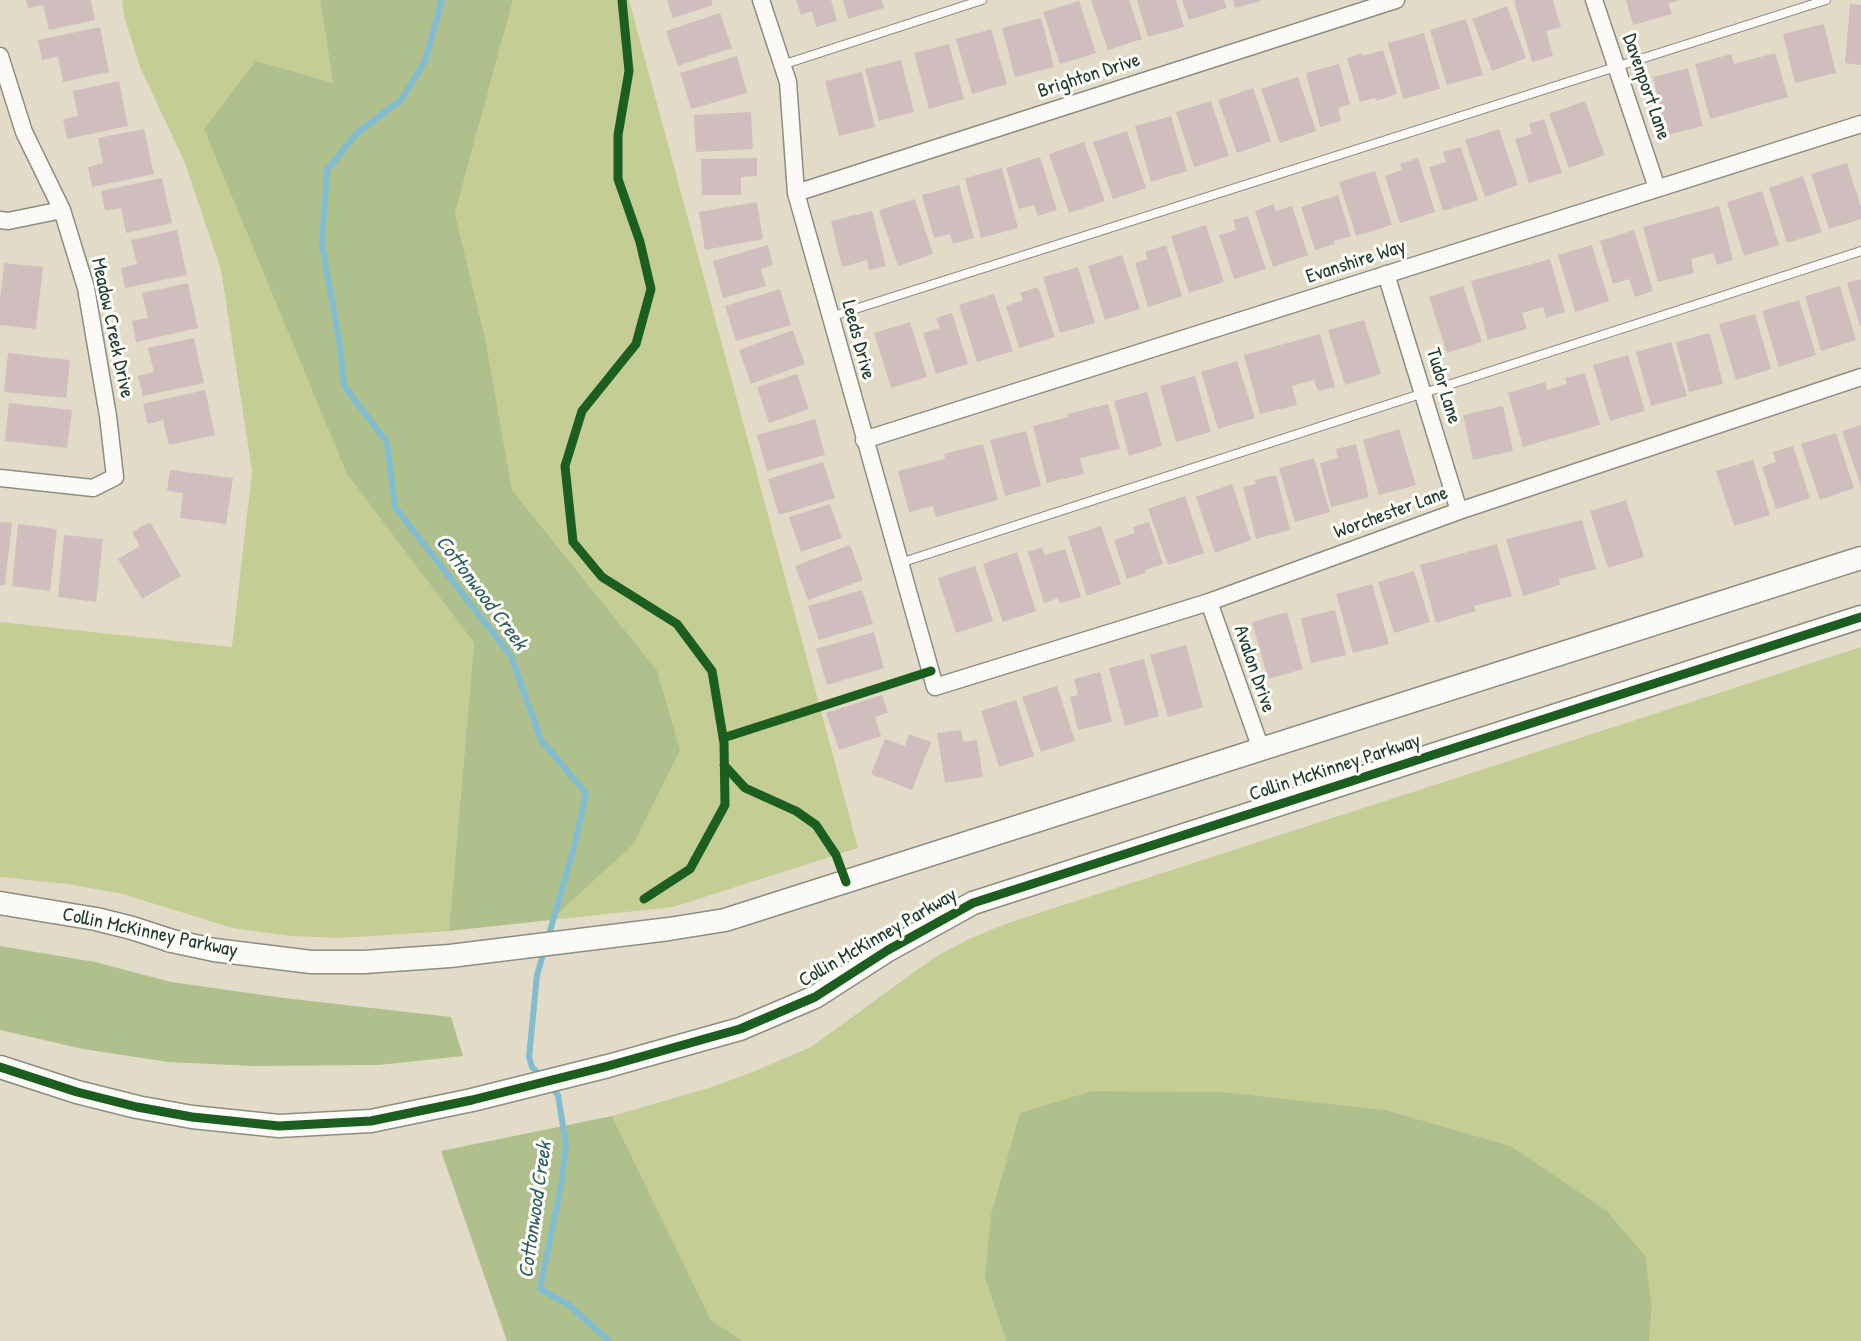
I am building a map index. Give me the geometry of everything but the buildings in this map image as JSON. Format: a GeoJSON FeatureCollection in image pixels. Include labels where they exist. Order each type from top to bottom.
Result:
{"type":"FeatureCollection","features":[{"type":"Feature","properties":{"kind":"street","name":"Leeds Drive"},"geometry":{"type":"LineString","coordinates":[[761,0],[788,82],[796,193],[935,687]]}},
{"type":"Feature","properties":{"kind":"street","name":"Brighton Drive"},"geometry":{"type":"LineString","coordinates":[[796,193],[1396,0]]}},
{"type":"Feature","properties":{"kind":"street","name":"Davenport Lane"},"geometry":{"type":"LineString","coordinates":[[1594,0],[1658,188]]}},
{"type":"Feature","properties":{"kind":"street","name":"Meadow Creek Drive"},"geometry":{"type":"LineString","coordinates":[[0,56],[24,132],[62,210],[86,288],[108,416],[115,477],[93,488],[0,478]]}},
{"type":"Feature","properties":{"kind":"street","name":"Evanshire Way"},"geometry":{"type":"LineString","coordinates":[[864,440],[1861,124]]}},
{"type":"Feature","properties":{"kind":"street"},"geometry":{"type":"LineString","coordinates":[[0,220],[8,221],[62,210]]}},
{"type":"Feature","properties":{"kind":"street","name":"Tudor Lane"},"geometry":{"type":"LineString","coordinates":[[1386,274],[1459,511]]}},
{"type":"Feature","properties":{"kind":"street","name":"Worchester Lane"},"geometry":{"type":"LineString","coordinates":[[935,687],[1209,602],[1459,511],[1861,377]]}},
{"type":"Feature","properties":{"kind":"street","name":"Collin McKinney Parkway"},"geometry":{"type":"LineString","coordinates":[[0,903],[96,919],[172,941],[214,950],[311,962],[364,962],[450,956],[725,920],[1861,558]]}},
{"type":"Feature","properties":{"kind":"street","name":"Avalon Drive"},"geometry":{"type":"LineString","coordinates":[[1209,602],[1261,749]]}},
{"type":"Feature","properties":{"kind":"street","name":"Collin McKinney Parkway"},"geometry":{"type":"LineString","coordinates":[[0,1067],[77,1092],[137,1107],[192,1117],[279,1126],[370,1121],[472,1100],[740,1029],[815,997],[888,950],[973,903],[1861,617]]}},
{"type":"Feature","properties":{"kind":"lane"},"geometry":{"type":"LineString","coordinates":[[782,65],[982,0]]}},
{"type":"Feature","properties":{"kind":"lane"},"geometry":{"type":"LineString","coordinates":[[830,317],[1826,0]]}},
{"type":"Feature","properties":{"kind":"lane"},"geometry":{"type":"LineString","coordinates":[[899,563],[1861,251]]}},
{"type":"Feature","properties":{"kind":"green space"},"geometry":{"type":"Polygon","coordinates":[[[122,0],[320,0],[333,83],[347,474],[474,643],[449,931],[340,938],[291,936],[232,928],[123,894],[67,884],[0,877],[0,622],[232,647],[252,471],[221,270],[185,163],[140,67],[124,16],[122,0]]]}},
{"type":"Feature","properties":{"kind":"green space"},"geometry":{"type":"Polygon","coordinates":[[[320,0],[513,0],[455,213],[486,342],[512,490],[657,670],[680,750],[633,845],[551,920],[449,931],[474,643],[347,474],[204,129],[256,61],[333,83],[320,0]]]}},
{"type":"Feature","properties":{"kind":"green space"},"geometry":{"type":"Polygon","coordinates":[[[513,0],[629,0],[858,848],[673,907],[551,920],[633,845],[657,670],[512,490],[486,342],[455,213],[513,0]]]}},
{"type":"Feature","properties":{"kind":"green space"},"geometry":{"type":"Polygon","coordinates":[[[1861,647],[1861,1341],[1649,1341],[1652,1308],[1606,1210],[1511,1146],[1386,1110],[1223,1092],[1091,1091],[1020,1113],[985,1279],[1006,1341],[743,1341],[711,1320],[612,1116],[712,1087],[811,1047],[935,957],[969,939],[1008,923],[1861,647]]]}},
{"type":"Feature","properties":{"kind":"green space"},"geometry":{"type":"Polygon","coordinates":[[[0,946],[95,962],[171,982],[284,998],[451,1017],[463,1056],[379,1065],[252,1066],[168,1062],[83,1049],[0,1030],[0,946]]]}},
{"type":"Feature","properties":{"kind":"green space"},"geometry":{"type":"Polygon","coordinates":[[[1091,1091],[1223,1092],[1386,1110],[1511,1146],[1606,1210],[1645,1256],[1652,1308],[1649,1341],[1006,1341],[985,1279],[991,1215],[1020,1113],[1091,1091]]]}},
{"type":"Feature","properties":{"kind":"green space"},"geometry":{"type":"Polygon","coordinates":[[[612,1116],[711,1320],[743,1341],[507,1341],[441,1151],[612,1116]]]}},
{"type":"Feature","properties":{"kind":"waterway","name":"Cottonwood Creek"},"geometry":{"type":"LineString","coordinates":[[442,0],[425,61],[402,99],[356,134],[327,170],[322,244],[340,346],[344,386],[387,442],[395,507],[511,656],[541,740],[586,793],[576,840],[548,938]]}},
{"type":"Feature","properties":{"kind":"waterway","name":"Cottonwood Creek"},"geometry":{"type":"LineString","coordinates":[[541,1076],[532,1067],[529,1057],[537,975],[545,948]]}},
{"type":"Feature","properties":{"kind":"waterway","name":"Cottonwood Creek"},"geometry":{"type":"LineString","coordinates":[[550,1086],[558,1095],[566,1145],[561,1186],[540,1289],[569,1305],[609,1341]]}},
{"type":"Feature","properties":{"kind":"cycle path"},"geometry":{"type":"LineString","coordinates":[[622,0],[629,71],[618,135],[618,179],[640,242],[651,289],[636,344],[582,411],[565,466],[573,542],[602,577],[677,624],[712,671],[724,743],[725,805],[690,869],[644,899]]}},
{"type":"Feature","properties":{"kind":"cycle path"},"geometry":{"type":"LineString","coordinates":[[0,1067],[77,1092],[137,1107],[192,1117],[279,1126],[371,1121],[472,1100],[608,1066],[740,1029],[815,997],[888,950],[973,903],[1861,617]]}},
{"type":"Feature","properties":{"kind":"cycle path"},"geometry":{"type":"LineString","coordinates":[[723,738],[931,671]]}},
{"type":"Feature","properties":{"kind":"cycle path"},"geometry":{"type":"LineString","coordinates":[[724,765],[745,788],[796,811],[816,825],[836,855],[846,882]]}}]}
